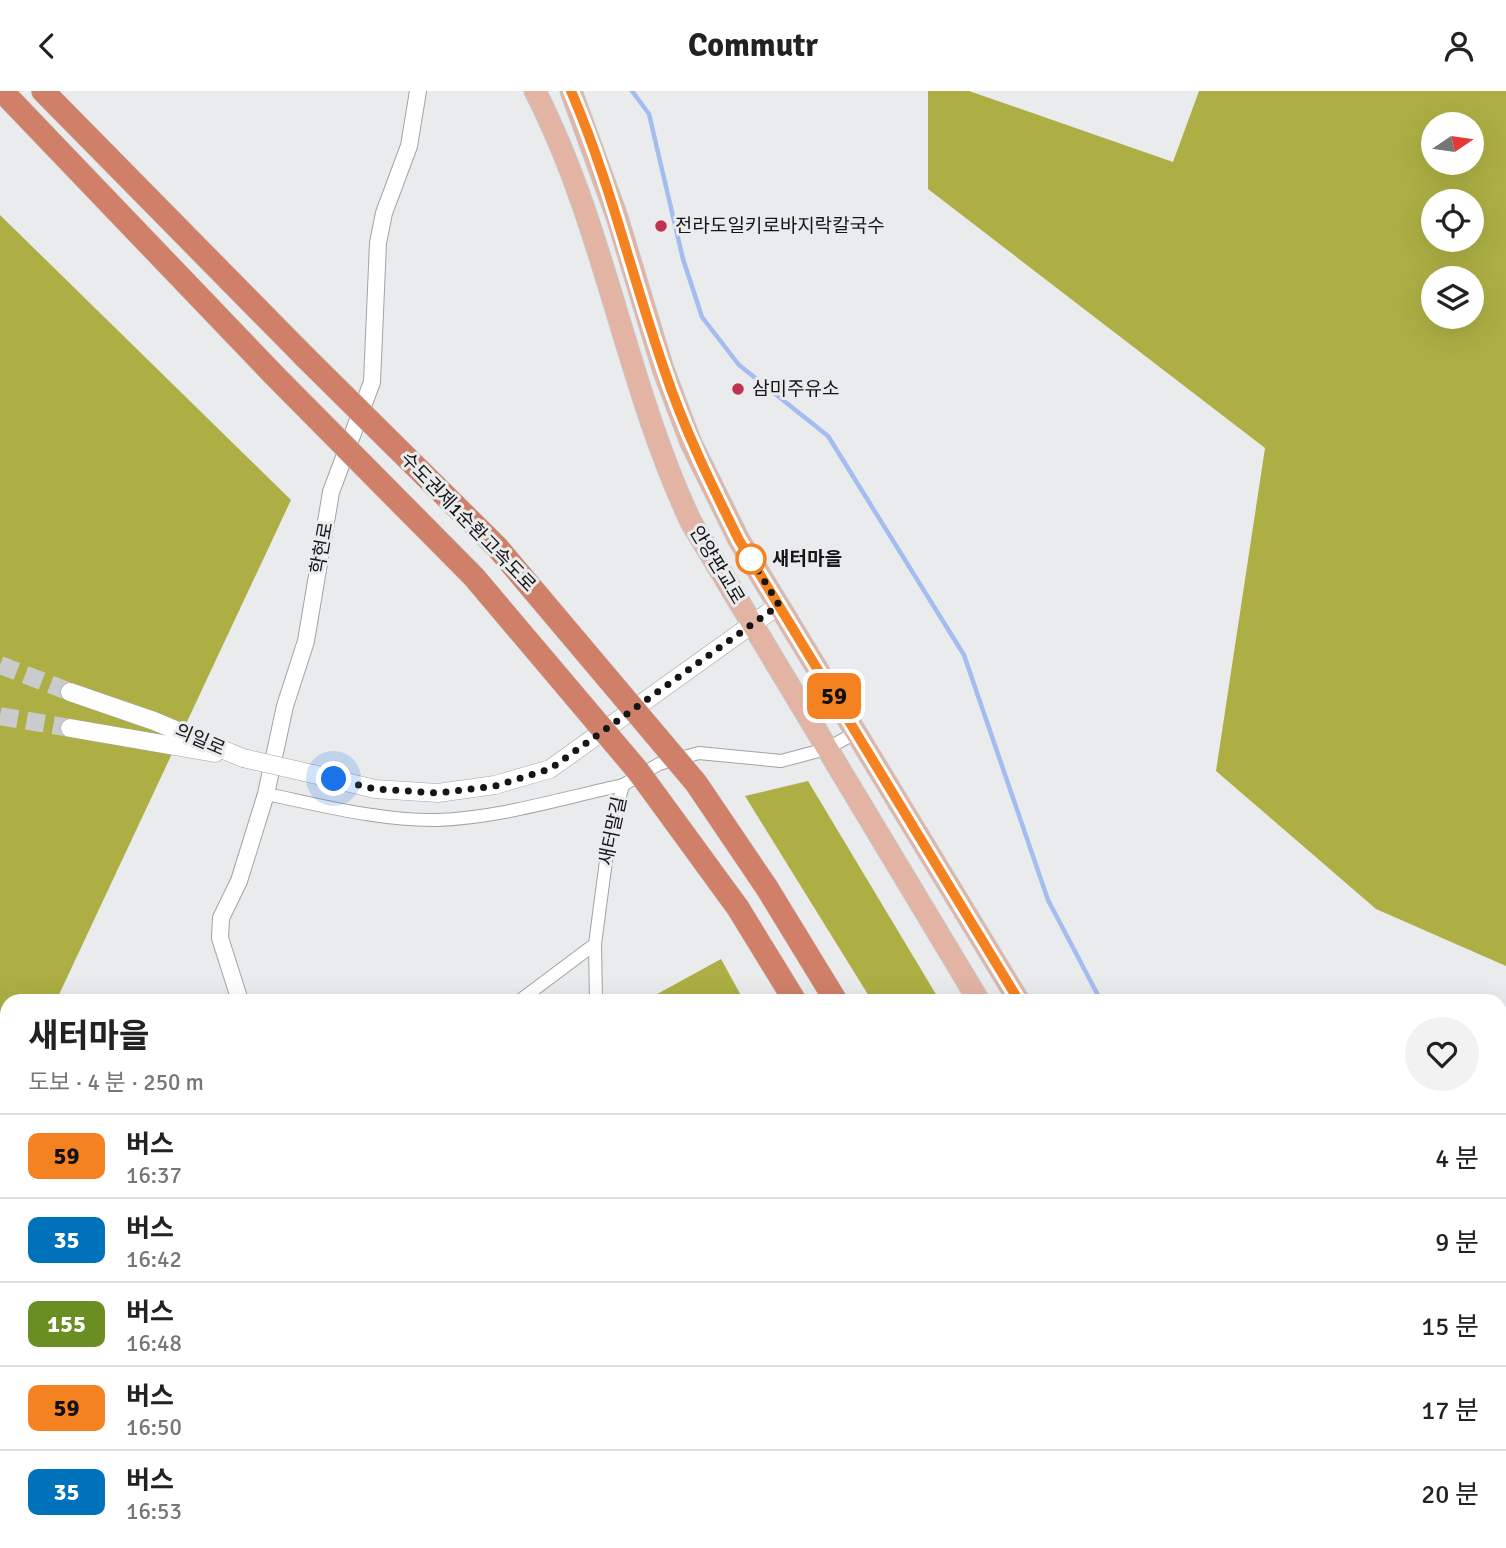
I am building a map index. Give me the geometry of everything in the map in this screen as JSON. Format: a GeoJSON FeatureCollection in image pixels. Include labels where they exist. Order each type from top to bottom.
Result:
{"type":"FeatureCollection","features":[{"type":"Feature","properties":{"kind":"highway","name":"수도권제1순환고속도로"},"geometry":{"type":"LineString","coordinates":[[2,91],[273,374],[474,577],[638,771],[737,908],[791,994]]}},
{"type":"Feature","properties":{"kind":"highway","name":"수도권제1순환고속도로"},"geometry":{"type":"LineString","coordinates":[[43,91],[497,547],[696,783],[767,888],[832,994]]}},
{"type":"Feature","properties":{"kind":"main road","name":"안양판교로"},"geometry":{"type":"LineString","coordinates":[[535,91],[555,134],[661,456],[691,522],[975,994]]}},
{"type":"Feature","properties":{"kind":"main road","name":"안양판교로"},"geometry":{"type":"LineString","coordinates":[[575,100],[617,217],[663,369],[691,443],[739,540],[1015,994]]}},
{"type":"Feature","properties":{"kind":"main road"},"geometry":{"type":"LineString","coordinates":[[243,758],[375,789],[438,793],[495,786],[550,769],[779,605]]}},
{"type":"Feature","properties":{"kind":"main road","name":"의일로"},"geometry":{"type":"LineString","coordinates":[[70,692],[154,721],[243,758]]}},
{"type":"Feature","properties":{"kind":"main road","name":"의일로"},"geometry":{"type":"LineString","coordinates":[[70,728],[243,758]]}},
{"type":"Feature","properties":{"kind":"street","name":"학현로"},"geometry":{"type":"LineString","coordinates":[[238,994],[220,938],[221,918],[239,881],[266,794],[285,706],[306,641],[331,492],[372,382],[378,243],[384,213],[409,146],[418,91]]}},
{"type":"Feature","properties":{"kind":"street","name":"새터말길"},"geometry":{"type":"LineString","coordinates":[[596,994],[595,944],[609,838],[623,785],[659,764],[699,753],[781,761],[826,749],[857,732]]}},
{"type":"Feature","properties":{"kind":"street"},"geometry":{"type":"LineString","coordinates":[[266,794],[350,811],[437,820],[509,809],[623,785]]}},
{"type":"Feature","properties":{"kind":"street"},"geometry":{"type":"LineString","coordinates":[[528,994],[595,944]]}},
{"type":"Feature","properties":{"kind":"shaded area"},"geometry":{"type":"Polygon","coordinates":[[[928,91],[969,91],[1173,162],[1199,91],[1506,91],[1506,966],[1376,909],[1216,771],[1265,448],[928,189],[928,91]]]}},
{"type":"Feature","properties":{"kind":"shaded area"},"geometry":{"type":"Polygon","coordinates":[[[0,215],[291,500],[59,994],[0,994],[0,215]]]}},
{"type":"Feature","properties":{"kind":"shaded area"},"geometry":{"type":"Polygon","coordinates":[[[808,781],[936,994],[868,994],[745,796],[808,781]]]}},
{"type":"Feature","properties":{"kind":"shaded area"},"geometry":{"type":"Polygon","coordinates":[[[721,959],[740,994],[657,994],[721,959]]]}},
{"type":"Feature","properties":{"kind":"waterway"},"geometry":{"type":"LineString","coordinates":[[632,91],[649,114],[683,259],[702,317],[739,365],[828,436],[964,655],[1048,900],[1097,994]]}},
{"type":"Feature","properties":{"kind":"tunnel"},"geometry":{"type":"LineString","coordinates":[[0,665],[70,692]]}},
{"type":"Feature","properties":{"kind":"tunnel"},"geometry":{"type":"LineString","coordinates":[[0,716],[70,728]]}},
{"type":"Feature","properties":{"kind":"bus line","name":"59"},"geometry":{"type":"LineString","coordinates":[[571,91],[617,217],[663,369],[691,443],[715,492],[739,540],[1015,994]]}},
{"type":"Feature","properties":{"kind":"place","name":"전라도일키로바지락칼국수"},"geometry":{"type":"Point","coordinates":[661,226]}},
{"type":"Feature","properties":{"kind":"place","name":"삼미주유소"},"geometry":{"type":"Point","coordinates":[738,389]}},
{"type":"Feature","properties":{"kind":"place","name":"새터마을"},"geometry":{"type":"Point","coordinates":[751,559]}},
{"type":"Feature","properties":{"kind":"route"},"geometry":{"type":"LineString","coordinates":[[334,779],[375,789],[438,793],[495,786],[550,769],[779,605],[751,559]]}}]}
